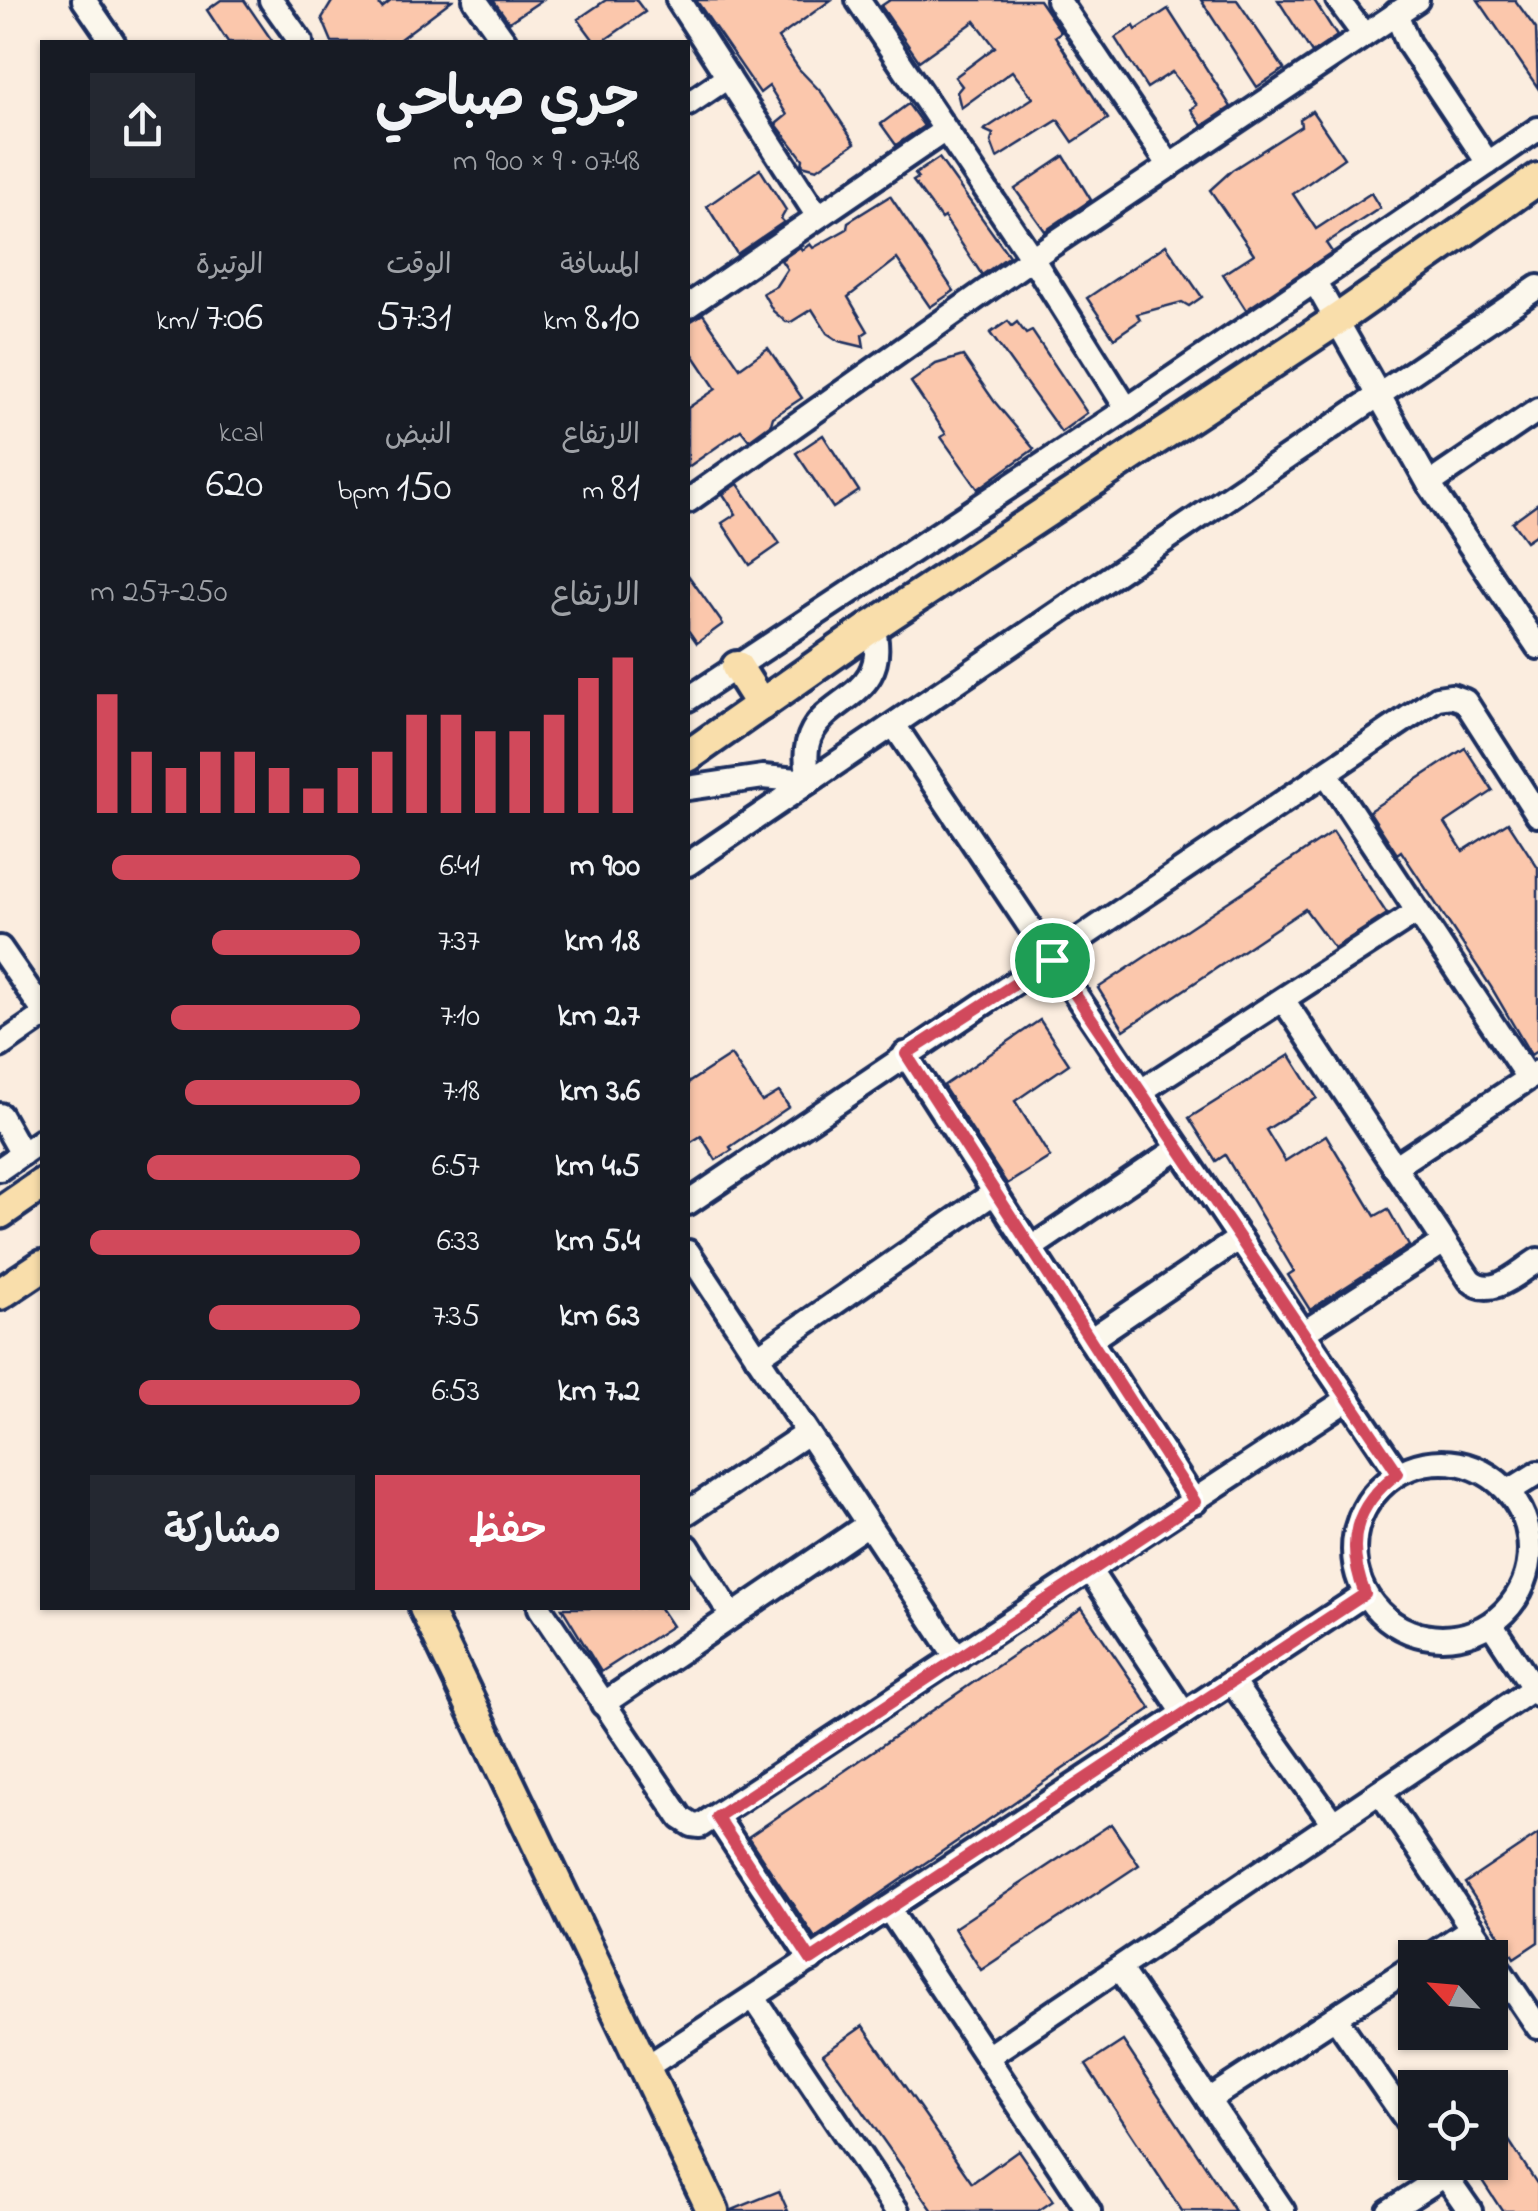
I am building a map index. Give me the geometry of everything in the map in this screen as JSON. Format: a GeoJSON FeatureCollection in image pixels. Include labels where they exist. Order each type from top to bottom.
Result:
{"type":"FeatureCollection","features":[{"type":"Feature","properties":{"kind":"main road"},"geometry":{"type":"LineString","coordinates":[[690,755],[873,626],[1338,319],[1538,179]]}},
{"type":"Feature","properties":{"kind":"main road"},"geometry":{"type":"LineString","coordinates":[[737,667],[762,705]]}},
{"type":"Feature","properties":{"kind":"main road"},"geometry":{"type":"LineString","coordinates":[[0,1213],[40,1185]]}},
{"type":"Feature","properties":{"kind":"main road"},"geometry":{"type":"LineString","coordinates":[[0,1294],[40,1267]]}},
{"type":"Feature","properties":{"kind":"main road"},"geometry":{"type":"LineString","coordinates":[[426,1610],[713,2211]]}},
{"type":"Feature","properties":{"kind":"street"},"geometry":{"type":"LineString","coordinates":[[84,0],[112,40]]}},
{"type":"Feature","properties":{"kind":"street"},"geometry":{"type":"LineString","coordinates":[[271,0],[299,40]]}},
{"type":"Feature","properties":{"kind":"street"},"geometry":{"type":"LineString","coordinates":[[475,0],[504,40]]}},
{"type":"Feature","properties":{"kind":"street"},"geometry":{"type":"LineString","coordinates":[[678,0],[818,216]]}},
{"type":"Feature","properties":{"kind":"street"},"geometry":{"type":"LineString","coordinates":[[858,0],[1032,258],[1127,410]]}},
{"type":"Feature","properties":{"kind":"street"},"geometry":{"type":"LineString","coordinates":[[1058,0],[1170,166]]}},
{"type":"Feature","properties":{"kind":"street"},"geometry":{"type":"LineString","coordinates":[[1338,0],[1364,35]]}},
{"type":"Feature","properties":{"kind":"street"},"geometry":{"type":"LineString","coordinates":[[690,499],[1032,258],[1417,0]]}},
{"type":"Feature","properties":{"kind":"street"},"geometry":{"type":"LineString","coordinates":[[1396,14],[1408,43],[1488,163]]}},
{"type":"Feature","properties":{"kind":"street"},"geometry":{"type":"LineString","coordinates":[[690,103],[728,78]]}},
{"type":"Feature","properties":{"kind":"street"},"geometry":{"type":"LineString","coordinates":[[690,699],[1127,410],[1538,129]]}},
{"type":"Feature","properties":{"kind":"street"},"geometry":{"type":"LineString","coordinates":[[690,305],[946,130]]}},
{"type":"Feature","properties":{"kind":"street"},"geometry":{"type":"LineString","coordinates":[[1315,282],[1428,484],[1535,635]]}},
{"type":"Feature","properties":{"kind":"street"},"geometry":{"type":"LineString","coordinates":[[690,863],[1538,286]]}},
{"type":"Feature","properties":{"kind":"street"},"geometry":{"type":"LineString","coordinates":[[1428,484],[1538,410]]}},
{"type":"Feature","properties":{"kind":"street"},"geometry":{"type":"LineString","coordinates":[[810,781],[805,759],[812,728],[867,680],[877,649],[873,626]]}},
{"type":"Feature","properties":{"kind":"street"},"geometry":{"type":"LineString","coordinates":[[690,1202],[1438,698],[1458,697],[1470,708],[1538,815]]}},
{"type":"Feature","properties":{"kind":"street"},"geometry":{"type":"LineString","coordinates":[[894,725],[1398,1473]]}},
{"type":"Feature","properties":{"kind":"street"},"geometry":{"type":"LineString","coordinates":[[1326,776],[1533,1075],[1394,1167]]}},
{"type":"Feature","properties":{"kind":"street"},"geometry":{"type":"LineString","coordinates":[[690,788],[763,777],[810,781]]}},
{"type":"Feature","properties":{"kind":"street"},"geometry":{"type":"LineString","coordinates":[[1141,1091],[1417,912]]}},
{"type":"Feature","properties":{"kind":"street"},"geometry":{"type":"LineString","coordinates":[[0,948],[40,1006]]}},
{"type":"Feature","properties":{"kind":"street"},"geometry":{"type":"LineString","coordinates":[[1284,1001],[1470,1280],[1481,1288],[1494,1288],[1536,1264]]}},
{"type":"Feature","properties":{"kind":"street"},"geometry":{"type":"LineString","coordinates":[[0,1046],[40,1018]]}},
{"type":"Feature","properties":{"kind":"street"},"geometry":{"type":"LineString","coordinates":[[906,1054],[1195,1502]]}},
{"type":"Feature","properties":{"kind":"street"},"geometry":{"type":"LineString","coordinates":[[0,1116],[22,1154]]}},
{"type":"Feature","properties":{"kind":"street"},"geometry":{"type":"LineString","coordinates":[[0,1169],[40,1141]]}},
{"type":"Feature","properties":{"kind":"street"},"geometry":{"type":"LineString","coordinates":[[1031,1248],[1179,1148]]}},
{"type":"Feature","properties":{"kind":"street"},"geometry":{"type":"LineString","coordinates":[[757,1357],[995,1192]]}},
{"type":"Feature","properties":{"kind":"street"},"geometry":{"type":"LineString","coordinates":[[1090,1340],[1240,1238]]}},
{"type":"Feature","properties":{"kind":"street"},"geometry":{"type":"LineString","coordinates":[[1303,1333],[1444,1242]]}},
{"type":"Feature","properties":{"kind":"street"},"geometry":{"type":"LineString","coordinates":[[690,1255],[957,1658]]}},
{"type":"Feature","properties":{"kind":"street"},"geometry":{"type":"LineString","coordinates":[[541,1610],[681,1818],[700,1826],[1348,1399]]}},
{"type":"Feature","properties":{"kind":"street"},"geometry":{"type":"LineString","coordinates":[[690,1511],[807,1433]]}},
{"type":"Feature","properties":{"kind":"street"},"geometry":{"type":"LineString","coordinates":[[1426,1462],[1457,1462],[1494,1478],[1509,1491],[1522,1509],[1531,1551],[1520,1592],[1491,1624],[1462,1636],[1432,1638],[1393,1624],[1365,1594],[1356,1573],[1356,1527],[1379,1487],[1398,1473],[1426,1462]]}},
{"type":"Feature","properties":{"kind":"street"},"geometry":{"type":"LineString","coordinates":[[1509,1491],[1538,1473]]}},
{"type":"Feature","properties":{"kind":"street"},"geometry":{"type":"LineString","coordinates":[[602,1704],[868,1524]]}},
{"type":"Feature","properties":{"kind":"street"},"geometry":{"type":"LineString","coordinates":[[690,1551],[732,1616]]}},
{"type":"Feature","properties":{"kind":"street"},"geometry":{"type":"LineString","coordinates":[[1090,1571],[1184,1713]]}},
{"type":"Feature","properties":{"kind":"street"},"geometry":{"type":"LineString","coordinates":[[645,2068],[1365,1594]]}},
{"type":"Feature","properties":{"kind":"street"},"geometry":{"type":"LineString","coordinates":[[987,2057],[1536,1689],[1491,1624]]}},
{"type":"Feature","properties":{"kind":"street"},"geometry":{"type":"LineString","coordinates":[[1232,1682],[1333,1823]]}},
{"type":"Feature","properties":{"kind":"street"},"geometry":{"type":"LineString","coordinates":[[1380,1792],[1538,2026]]}},
{"type":"Feature","properties":{"kind":"street"},"geometry":{"type":"LineString","coordinates":[[717,1817],[811,1960]]}},
{"type":"Feature","properties":{"kind":"street"},"geometry":{"type":"LineString","coordinates":[[888,1908],[1089,2211]]}},
{"type":"Feature","properties":{"kind":"street"},"geometry":{"type":"LineString","coordinates":[[1454,1940],[1472,1928]]}},
{"type":"Feature","properties":{"kind":"street"},"geometry":{"type":"LineString","coordinates":[[1118,1968],[1283,2211]]}},
{"type":"Feature","properties":{"kind":"street"},"geometry":{"type":"LineString","coordinates":[[1208,2100],[1398,1976]]}},
{"type":"Feature","properties":{"kind":"street"},"geometry":{"type":"LineString","coordinates":[[754,1998],[897,2211]]}},
{"type":"Feature","properties":{"kind":"street"},"geometry":{"type":"LineString","coordinates":[[1335,2017],[1398,2108]]}},
{"type":"Feature","properties":{"kind":"street"},"geometry":{"type":"LineString","coordinates":[[1389,2211],[1427,2180]]}},
{"type":"Feature","properties":{"kind":"street"},"geometry":{"type":"LineString","coordinates":[[1449,2180],[1470,2211]]}},
{"type":"Feature","properties":{"kind":"building"},"geometry":{"type":"Polygon","coordinates":[[[221,0],[244,0],[272,40],[227,40],[207,10],[221,0]]]}},
{"type":"Feature","properties":{"kind":"building"},"geometry":{"type":"Polygon","coordinates":[[[333,0],[376,0],[382,8],[392,0],[452,0],[399,40],[331,40],[322,18],[333,0]]]}},
{"type":"Feature","properties":{"kind":"building"},"geometry":{"type":"Polygon","coordinates":[[[493,0],[542,0],[509,22],[493,0]]]}},
{"type":"Feature","properties":{"kind":"building"},"geometry":{"type":"Polygon","coordinates":[[[606,0],[636,0],[645,12],[605,40],[594,40],[578,19],[606,0]]]}},
{"type":"Feature","properties":{"kind":"building"},"geometry":{"type":"Polygon","coordinates":[[[696,0],[831,0],[778,38],[855,143],[817,169],[802,165],[803,159],[776,124],[787,115],[769,86],[760,93],[696,0]]]}},
{"type":"Feature","properties":{"kind":"building"},"geometry":{"type":"Polygon","coordinates":[[[890,0],[1039,0],[1061,32],[1055,36],[1108,119],[1073,142],[1058,120],[997,158],[991,142],[993,134],[984,130],[1033,98],[1012,71],[961,108],[957,92],[962,86],[955,77],[995,47],[975,21],[919,61],[881,6],[890,0]]]}},
{"type":"Feature","properties":{"kind":"building"},"geometry":{"type":"Polygon","coordinates":[[[1201,0],[1237,0],[1284,69],[1257,87],[1201,0]]]}},
{"type":"Feature","properties":{"kind":"building"},"geometry":{"type":"Polygon","coordinates":[[[1278,0],[1314,0],[1337,36],[1312,53],[1278,0]]]}},
{"type":"Feature","properties":{"kind":"building"},"geometry":{"type":"Polygon","coordinates":[[[1478,0],[1515,0],[1536,29],[1538,88],[1478,0]]]}},
{"type":"Feature","properties":{"kind":"building"},"geometry":{"type":"Polygon","coordinates":[[[1168,9],[1231,107],[1202,126],[1191,109],[1197,105],[1172,72],[1147,88],[1115,38],[1134,26],[1136,30],[1168,9]]]}},
{"type":"Feature","properties":{"kind":"building"},"geometry":{"type":"Polygon","coordinates":[[[908,104],[924,126],[896,145],[881,124],[908,104]]]}},
{"type":"Feature","properties":{"kind":"building"},"geometry":{"type":"Polygon","coordinates":[[[1312,111],[1344,158],[1293,194],[1316,229],[1371,193],[1380,208],[1326,243],[1332,252],[1246,310],[1223,274],[1254,254],[1210,190],[1232,170],[1301,126],[1300,119],[1312,111]]]}},
{"type":"Feature","properties":{"kind":"building"},"geometry":{"type":"Polygon","coordinates":[[[1064,156],[1091,200],[1045,231],[1015,189],[1064,156]]]}},
{"type":"Feature","properties":{"kind":"building"},"geometry":{"type":"Polygon","coordinates":[[[939,158],[1009,256],[982,275],[944,217],[941,219],[913,181],[918,178],[915,174],[939,158]]]}},
{"type":"Feature","properties":{"kind":"building"},"geometry":{"type":"Polygon","coordinates":[[[760,169],[786,210],[781,219],[784,222],[737,254],[707,206],[760,169]]]}},
{"type":"Feature","properties":{"kind":"building"},"geometry":{"type":"Polygon","coordinates":[[[890,196],[954,291],[930,307],[897,259],[848,297],[868,331],[862,335],[864,347],[839,341],[827,333],[812,309],[791,322],[773,311],[763,293],[776,286],[787,269],[781,260],[800,247],[802,250],[810,244],[813,248],[847,229],[848,222],[890,196]]]}},
{"type":"Feature","properties":{"kind":"building"},"geometry":{"type":"Polygon","coordinates":[[[1166,245],[1202,297],[1189,306],[1182,302],[1137,314],[1140,320],[1114,338],[1087,298],[1166,245]]]}},
{"type":"Feature","properties":{"kind":"building"},"geometry":{"type":"Polygon","coordinates":[[[703,314],[740,368],[768,348],[802,398],[773,417],[771,424],[749,440],[741,430],[690,466],[690,407],[716,389],[690,350],[690,322],[703,314]]]}},
{"type":"Feature","properties":{"kind":"building"},"geometry":{"type":"Polygon","coordinates":[[[1008,321],[1012,326],[1017,322],[1026,334],[1032,331],[1087,413],[1061,432],[990,333],[1008,321]]]}},
{"type":"Feature","properties":{"kind":"building"},"geometry":{"type":"Polygon","coordinates":[[[963,356],[1034,449],[978,489],[941,437],[946,434],[911,382],[936,364],[963,356]]]}},
{"type":"Feature","properties":{"kind":"building"},"geometry":{"type":"Polygon","coordinates":[[[823,435],[859,491],[833,508],[796,453],[823,435]]]}},
{"type":"Feature","properties":{"kind":"building"},"geometry":{"type":"Polygon","coordinates":[[[738,484],[780,544],[750,565],[722,523],[736,514],[723,494],[738,484]]]}},
{"type":"Feature","properties":{"kind":"building"},"geometry":{"type":"Polygon","coordinates":[[[1538,503],[1538,533],[1526,541],[1512,522],[1538,503]]]}},
{"type":"Feature","properties":{"kind":"building"},"geometry":{"type":"Polygon","coordinates":[[[690,578],[723,624],[697,643],[690,633],[690,578]]]}},
{"type":"Feature","properties":{"kind":"building"},"geometry":{"type":"Polygon","coordinates":[[[1465,748],[1493,791],[1445,823],[1463,851],[1508,822],[1538,868],[1538,1050],[1531,1055],[1401,851],[1397,854],[1369,811],[1465,748]]]}},
{"type":"Feature","properties":{"kind":"building"},"geometry":{"type":"Polygon","coordinates":[[[1333,832],[1387,914],[1334,948],[1305,909],[1124,1030],[1098,988],[1333,832]]]}},
{"type":"Feature","properties":{"kind":"building"},"geometry":{"type":"Polygon","coordinates":[[[1040,1020],[1069,1064],[1015,1101],[1050,1157],[1007,1184],[943,1086],[1040,1020]]]}},
{"type":"Feature","properties":{"kind":"building"},"geometry":{"type":"Polygon","coordinates":[[[731,1055],[762,1102],[779,1092],[789,1107],[716,1160],[701,1136],[690,1143],[690,1082],[731,1055]]]}},
{"type":"Feature","properties":{"kind":"building"},"geometry":{"type":"Polygon","coordinates":[[[1290,1055],[1317,1098],[1266,1130],[1285,1161],[1326,1135],[1375,1216],[1388,1209],[1409,1246],[1310,1310],[1288,1275],[1294,1271],[1225,1155],[1216,1161],[1189,1118],[1290,1055]]]}},
{"type":"Feature","properties":{"kind":"building"},"geometry":{"type":"Polygon","coordinates":[[[1082,1608],[1151,1709],[815,1938],[748,1837],[1082,1608]]]}},
{"type":"Feature","properties":{"kind":"building"},"geometry":{"type":"Polygon","coordinates":[[[563,1610],[661,1610],[672,1626],[601,1672],[563,1610]]]}},
{"type":"Feature","properties":{"kind":"building"},"geometry":{"type":"Polygon","coordinates":[[[1111,1824],[1139,1865],[981,1970],[954,1928],[1111,1824]]]}},
{"type":"Feature","properties":{"kind":"building"},"geometry":{"type":"Polygon","coordinates":[[[1538,1834],[1538,1942],[1514,1958],[1508,1940],[1502,1940],[1465,1883],[1538,1834]]]}},
{"type":"Feature","properties":{"kind":"building"},"geometry":{"type":"Polygon","coordinates":[[[863,2026],[972,2183],[1018,2150],[1053,2201],[1038,2211],[933,2211],[823,2054],[863,2026]]]}},
{"type":"Feature","properties":{"kind":"building"},"geometry":{"type":"Polygon","coordinates":[[[1123,2041],[1235,2211],[1182,2211],[1086,2065],[1123,2041]]]}},
{"type":"Feature","properties":{"kind":"building"},"geometry":{"type":"Polygon","coordinates":[[[1508,2139],[1538,2185],[1538,2211],[1502,2211],[1482,2180],[1508,2180],[1508,2139]]]}},
{"type":"Feature","properties":{"kind":"building"},"geometry":{"type":"Polygon","coordinates":[[[779,2191],[788,2211],[732,2211],[732,2210],[779,2191]]]}},
{"type":"Feature","properties":{"kind":"route"},"geometry":{"type":"LineString","coordinates":[[1052,960],[1398,1473],[1379,1487],[1356,1527],[1356,1573],[1365,1594],[811,1960],[717,1817],[1195,1502],[906,1054],[1052,960]]}}]}
